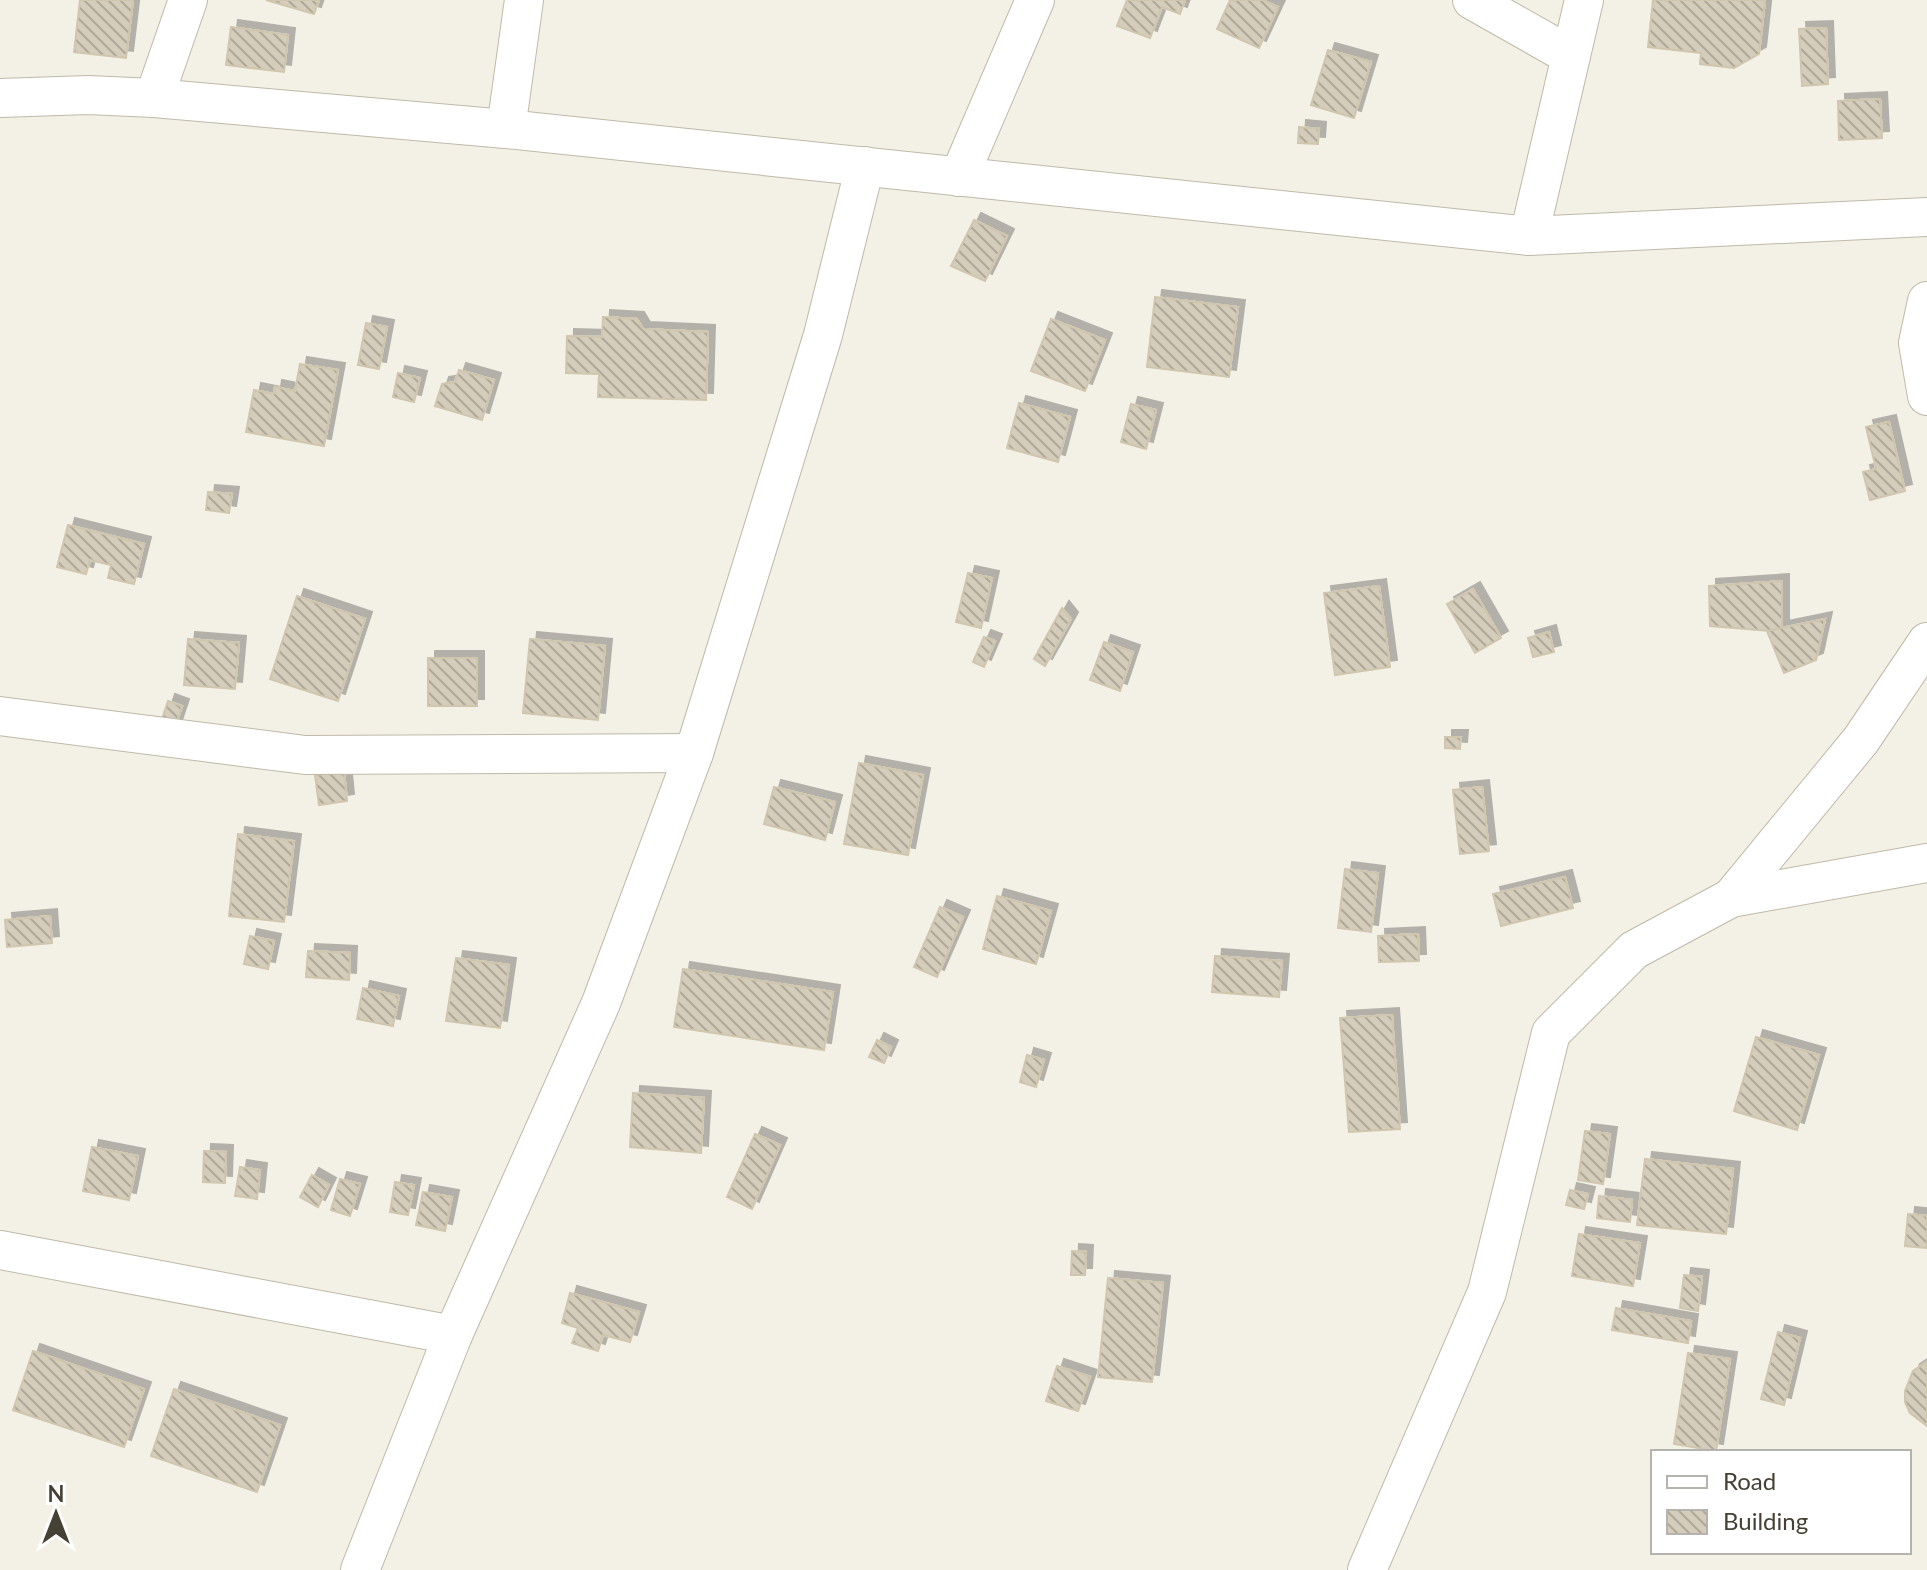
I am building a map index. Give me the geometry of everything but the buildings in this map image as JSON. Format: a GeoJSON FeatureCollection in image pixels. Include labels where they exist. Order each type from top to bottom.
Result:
{"type":"FeatureCollection","features":[{"type":"Feature","properties":{"kind":"street"},"geometry":{"type":"LineString","coordinates":[[154,98],[188,0]]}},
{"type":"Feature","properties":{"kind":"street"},"geometry":{"type":"LineString","coordinates":[[506,129],[524,0]]}},
{"type":"Feature","properties":{"kind":"street"},"geometry":{"type":"LineString","coordinates":[[959,177],[1035,0]]}},
{"type":"Feature","properties":{"kind":"street"},"geometry":{"type":"LineString","coordinates":[[1472,0],[1571,56]]}},
{"type":"Feature","properties":{"kind":"street"},"geometry":{"type":"LineString","coordinates":[[1529,236],[1584,0]]}},
{"type":"Feature","properties":{"kind":"street"},"geometry":{"type":"LineString","coordinates":[[0,98],[88,95],[154,98],[506,129],[1529,236],[1927,217]]}},
{"type":"Feature","properties":{"kind":"street"},"geometry":{"type":"LineString","coordinates":[[360,1570],[453,1335],[601,1003],[694,753],[823,335],[865,166]]}},
{"type":"Feature","properties":{"kind":"street"},"geometry":{"type":"LineString","coordinates":[[1927,301],[1918,343],[1927,396]]}},
{"type":"Feature","properties":{"kind":"street"},"geometry":{"type":"LineString","coordinates":[[1731,898],[1861,740],[1927,642]]}},
{"type":"Feature","properties":{"kind":"street"},"geometry":{"type":"LineString","coordinates":[[0,716],[305,755],[694,753]]}},
{"type":"Feature","properties":{"kind":"street"},"geometry":{"type":"LineString","coordinates":[[1367,1570],[1487,1292],[1551,1033],[1634,950],[1731,898],[1927,863]]}},
{"type":"Feature","properties":{"kind":"street"},"geometry":{"type":"LineString","coordinates":[[0,1250],[453,1335]]}}]}
